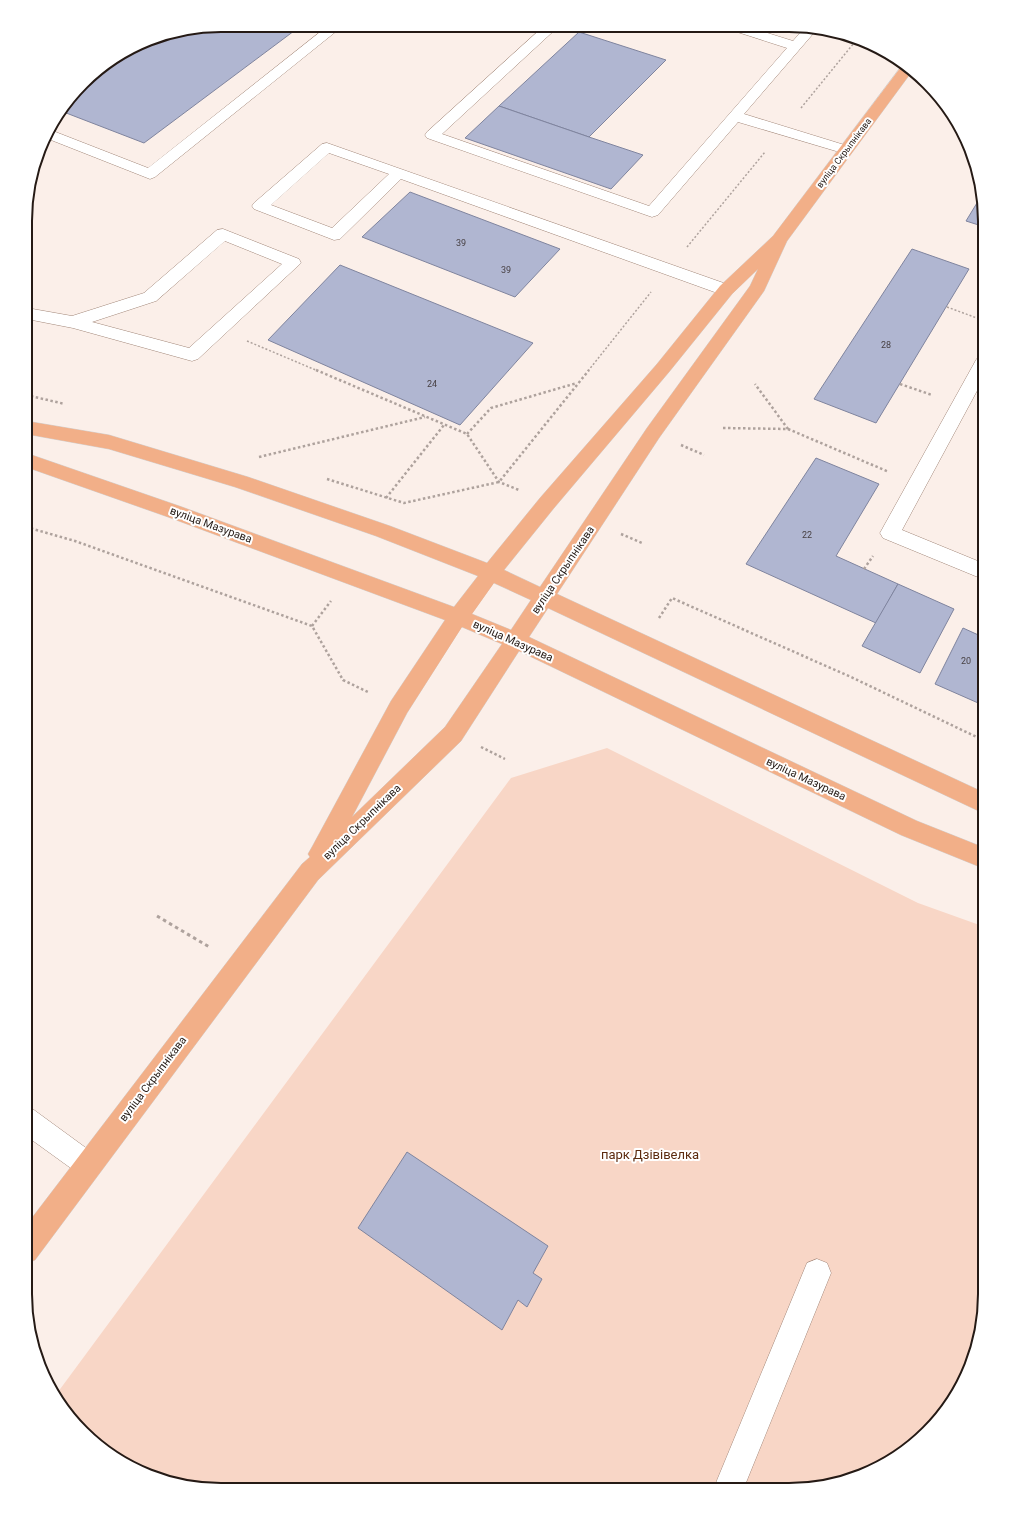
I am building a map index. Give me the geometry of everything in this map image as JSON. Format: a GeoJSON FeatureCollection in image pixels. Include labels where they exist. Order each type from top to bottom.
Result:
{"type":"FeatureCollection","features":[{"type":"Feature","properties":{"kind":"main road","name":"вуліца Скрыпнікава"},"geometry":{"type":"LineString","coordinates":[[310,872],[399,707],[458,617],[547,502],[663,368],[726,290],[779,240],[905,72]]}},
{"type":"Feature","properties":{"kind":"main road","name":"вуліца Скрыпнікава"},"geometry":{"type":"LineString","coordinates":[[32,1241],[310,872],[453,734],[653,434],[758,287],[779,240]]}},
{"type":"Feature","properties":{"kind":"main road"},"geometry":{"type":"LineString","coordinates":[[32,428],[109,442],[241,482],[383,531],[491,573],[978,801]]}},
{"type":"Feature","properties":{"kind":"main road","name":"вуліца Мазурава"},"geometry":{"type":"LineString","coordinates":[[32,462],[175,512],[458,617],[515,640],[909,828],[978,856]]}},
{"type":"Feature","properties":{"kind":"lane"},"geometry":{"type":"LineString","coordinates":[[53,136],[150,174],[329,32]]}},
{"type":"Feature","properties":{"kind":"lane"},"geometry":{"type":"LineString","coordinates":[[545,32],[432,135],[652,212],[807,33]]}},
{"type":"Feature","properties":{"kind":"lane"},"geometry":{"type":"LineString","coordinates":[[752,32],[796,46]]}},
{"type":"Feature","properties":{"kind":"lane"},"geometry":{"type":"LineString","coordinates":[[735,116],[846,150]]}},
{"type":"Feature","properties":{"kind":"lane"},"geometry":{"type":"LineString","coordinates":[[399,173],[334,235],[260,206],[327,147],[726,290]]}},
{"type":"Feature","properties":{"kind":"lane"},"geometry":{"type":"LineString","coordinates":[[32,315],[73,322],[192,355],[293,263],[224,234],[150,297],[73,322]]}},
{"type":"Feature","properties":{"kind":"lane"},"geometry":{"type":"LineString","coordinates":[[978,373],[890,533],[978,569]]}},
{"type":"Feature","properties":{"kind":"lane"},"geometry":{"type":"LineString","coordinates":[[32,1124],[88,1165]]}},
{"type":"Feature","properties":{"kind":"lane"},"geometry":{"type":"LineString","coordinates":[[731,1483],[817,1273]]}},
{"type":"Feature","properties":{"kind":"path"},"geometry":{"type":"LineString","coordinates":[[404,503],[499,482],[668,270],[854,43]]}},
{"type":"Feature","properties":{"kind":"path"},"geometry":{"type":"LineString","coordinates":[[947,307],[978,318]]}},
{"type":"Feature","properties":{"kind":"path"},"geometry":{"type":"LineString","coordinates":[[220,330],[466,434],[499,482],[523,492]]}},
{"type":"Feature","properties":{"kind":"path"},"geometry":{"type":"LineString","coordinates":[[466,434],[491,408],[577,383]]}},
{"type":"Feature","properties":{"kind":"path"},"geometry":{"type":"LineString","coordinates":[[755,384],[788,429]]}},
{"type":"Feature","properties":{"kind":"path"},"geometry":{"type":"LineString","coordinates":[[257,457],[426,417]]}},
{"type":"Feature","properties":{"kind":"path"},"geometry":{"type":"LineString","coordinates":[[386,498],[444,424]]}},
{"type":"Feature","properties":{"kind":"path"},"geometry":{"type":"LineString","coordinates":[[724,428],[788,429],[917,484]]}},
{"type":"Feature","properties":{"kind":"path"},"geometry":{"type":"LineString","coordinates":[[32,529],[75,541],[312,626],[342,680],[370,694]]}},
{"type":"Feature","properties":{"kind":"path"},"geometry":{"type":"LineString","coordinates":[[618,533],[642,543]]}},
{"type":"Feature","properties":{"kind":"path"},"geometry":{"type":"LineString","coordinates":[[658,620],[672,598],[851,677],[978,738]]}},
{"type":"Feature","properties":{"kind":"path"},"geometry":{"type":"LineString","coordinates":[[312,626],[331,601]]}},
{"type":"Feature","properties":{"kind":"path"},"geometry":{"type":"LineString","coordinates":[[479,746],[505,759]]}},
{"type":"Feature","properties":{"kind":"path"},"geometry":{"type":"LineString","coordinates":[[157,916],[239,965]]}},
{"type":"Feature","properties":{"kind":"green space","name":"парк Дзівівелка"},"geometry":{"type":"Polygon","coordinates":[[[607,748],[918,903],[978,924],[978,1306],[972,1343],[964,1366],[953,1388],[939,1409],[923,1428],[904,1444],[883,1458],[861,1469],[838,1477],[801,1483],[209,1483],[172,1477],[149,1469],[127,1458],[106,1444],[87,1428],[71,1409],[59,1391],[511,778],[607,748]]]}},
{"type":"Feature","properties":{"kind":"building"},"geometry":{"type":"Polygon","coordinates":[[[209,32],[293,32],[144,143],[66,113],[87,87],[106,71],[127,57],[160,42],[172,38],[209,32]]]}},
{"type":"Feature","properties":{"kind":"building"},"geometry":{"type":"Polygon","coordinates":[[[579,32],[666,60],[589,137],[499,106],[579,32]]]}},
{"type":"Feature","properties":{"kind":"building"},"geometry":{"type":"Polygon","coordinates":[[[499,106],[643,155],[611,189],[465,138],[499,106]]]}},
{"type":"Feature","properties":{"kind":"building"},"geometry":{"type":"Polygon","coordinates":[[[410,192],[560,249],[515,297],[362,237],[410,192]]]}},
{"type":"Feature","properties":{"kind":"building"},"geometry":{"type":"Polygon","coordinates":[[[977,203],[978,225],[966,221],[977,203]]]}},
{"type":"Feature","properties":{"kind":"building"},"geometry":{"type":"Polygon","coordinates":[[[912,249],[969,269],[876,423],[814,399],[912,249]]]}},
{"type":"Feature","properties":{"kind":"building"},"geometry":{"type":"Polygon","coordinates":[[[340,265],[533,343],[460,425],[268,340],[340,265]]]}},
{"type":"Feature","properties":{"kind":"building"},"geometry":{"type":"Polygon","coordinates":[[[816,458],[879,484],[836,556],[898,584],[876,623],[746,564],[816,458]]]}},
{"type":"Feature","properties":{"kind":"building"},"geometry":{"type":"Polygon","coordinates":[[[898,584],[954,609],[920,673],[862,646],[898,584]]]}},
{"type":"Feature","properties":{"kind":"building"},"geometry":{"type":"Polygon","coordinates":[[[963,628],[978,635],[978,703],[935,684],[963,628]]]}},
{"type":"Feature","properties":{"kind":"building"},"geometry":{"type":"Polygon","coordinates":[[[407,1152],[548,1246],[533,1273],[542,1279],[527,1307],[518,1300],[502,1330],[358,1228],[407,1152]]]}}]}
